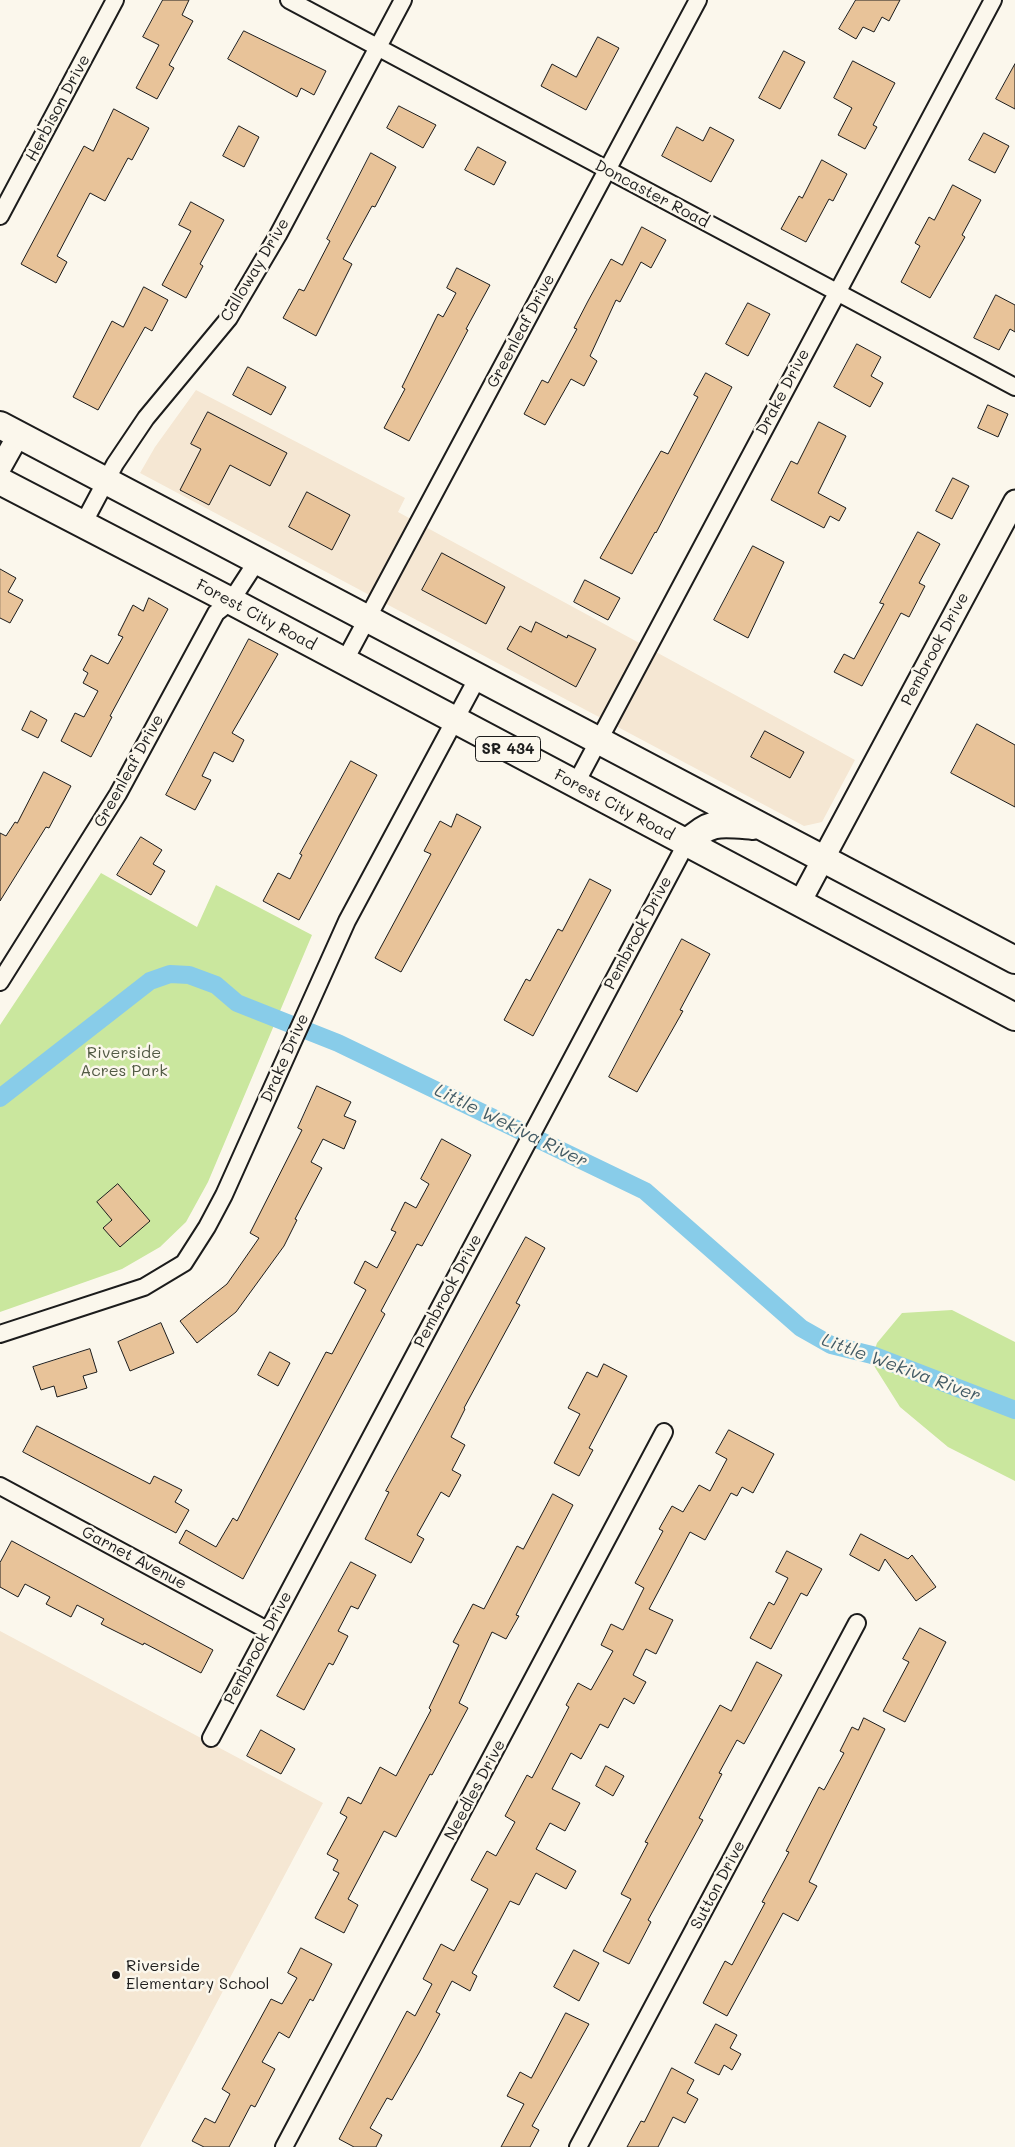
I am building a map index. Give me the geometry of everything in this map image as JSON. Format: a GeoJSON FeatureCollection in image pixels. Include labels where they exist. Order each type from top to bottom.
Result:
{"type":"FeatureCollection","features":[{"type":"Feature","properties":{"kind":"main road","name":"SR 434"},"geometry":{"type":"LineString","coordinates":[[10,430],[1015,960]]}},
{"type":"Feature","properties":{"kind":"main road","name":"Forest City Road"},"geometry":{"type":"LineString","coordinates":[[0,481],[231,601],[1015,1017]]}},
{"type":"Feature","properties":{"kind":"main road"},"geometry":{"type":"LineString","coordinates":[[686,844],[700,830],[722,823],[761,826]]}},
{"type":"Feature","properties":{"kind":"street","name":"Herbison Drive"},"geometry":{"type":"LineString","coordinates":[[0,216],[115,0]]}},
{"type":"Feature","properties":{"kind":"street","name":"Doncaster Road"},"geometry":{"type":"LineString","coordinates":[[289,0],[1015,388]]}},
{"type":"Feature","properties":{"kind":"street","name":"Calloway Drive"},"geometry":{"type":"LineString","coordinates":[[83,524],[107,480],[146,418],[229,318],[278,235],[403,0]]}},
{"type":"Feature","properties":{"kind":"street","name":"Greenleaf Drive"},"geometry":{"type":"LineString","coordinates":[[344,662],[698,0]]}},
{"type":"Feature","properties":{"kind":"street","name":"Drake Drive"},"geometry":{"type":"LineString","coordinates":[[575,785],[993,0]]}},
{"type":"Feature","properties":{"kind":"street"},"geometry":{"type":"LineString","coordinates":[[0,468],[10,430]]}},
{"type":"Feature","properties":{"kind":"street","name":"Pembrook Drive"},"geometry":{"type":"LineString","coordinates":[[799,904],[1015,501]]}},
{"type":"Feature","properties":{"kind":"street","name":"Greenleaf Drive"},"geometry":{"type":"LineString","coordinates":[[0,982],[118,794],[216,613],[231,601],[257,561]]}},
{"type":"Feature","properties":{"kind":"street","name":"Drake Drive"},"geometry":{"type":"LineString","coordinates":[[0,1334],[144,1287],[184,1263],[207,1227],[224,1195],[347,921],[478,677]]}},
{"type":"Feature","properties":{"kind":"street","name":"Pembrook Drive"},"geometry":{"type":"LineString","coordinates":[[210,1738],[686,844]]}},
{"type":"Feature","properties":{"kind":"street","name":"Needles Drive"},"geometry":{"type":"LineString","coordinates":[[284,2147],[664,1432]]}},
{"type":"Feature","properties":{"kind":"street","name":"Garnet Avenue"},"geometry":{"type":"LineString","coordinates":[[0,1486],[267,1630]]}},
{"type":"Feature","properties":{"kind":"street","name":"Sutton Drive"},"geometry":{"type":"LineString","coordinates":[[578,2147],[858,1623]]}},
{"type":"Feature","properties":{"kind":"shaded area"},"geometry":{"type":"Polygon","coordinates":[[[196,390],[405,498],[398,512],[855,760],[822,822],[804,826],[140,473],[155,447],[196,390]]]}},
{"type":"Feature","properties":{"kind":"shaded area","name":"Riverside Elementary School"},"geometry":{"type":"Polygon","coordinates":[[[0,1631],[323,1803],[140,2147],[0,2147],[0,1631]]]}},
{"type":"Feature","properties":{"kind":"green space","name":"Riverside Acres Park"},"geometry":{"type":"Polygon","coordinates":[[[101,873],[197,927],[216,885],[312,935],[208,1182],[186,1222],[160,1247],[122,1269],[0,1312],[0,1025],[101,873]]]}},
{"type":"Feature","properties":{"kind":"green space"},"geometry":{"type":"Polygon","coordinates":[[[952,1310],[1015,1342],[1015,1481],[948,1447],[900,1407],[871,1361],[877,1343],[902,1313],[952,1310]]]}},
{"type":"Feature","properties":{"kind":"building"},"geometry":{"type":"Polygon","coordinates":[[[163,0],[189,0],[182,15],[193,21],[169,65],[174,68],[157,99],[136,88],[159,45],[143,37],[163,0]]]}},
{"type":"Feature","properties":{"kind":"building"},"geometry":{"type":"Polygon","coordinates":[[[856,0],[900,0],[889,21],[882,17],[874,32],[863,27],[856,39],[839,29],[856,0]]]}},
{"type":"Feature","properties":{"kind":"building"},"geometry":{"type":"Polygon","coordinates":[[[244,31],[326,71],[314,95],[301,88],[297,97],[228,59],[244,31]]]}},
{"type":"Feature","properties":{"kind":"building"},"geometry":{"type":"Polygon","coordinates":[[[598,37],[619,48],[586,110],[541,86],[552,64],[576,77],[598,37]]]}},
{"type":"Feature","properties":{"kind":"building"},"geometry":{"type":"Polygon","coordinates":[[[784,51],[805,62],[780,109],[759,98],[784,51]]]}},
{"type":"Feature","properties":{"kind":"building"},"geometry":{"type":"Polygon","coordinates":[[[853,61],[895,83],[873,125],[877,127],[865,149],[838,135],[852,108],[834,98],[853,61]]]}},
{"type":"Feature","properties":{"kind":"building"},"geometry":{"type":"Polygon","coordinates":[[[1015,64],[1015,109],[996,99],[1015,64]]]}},
{"type":"Feature","properties":{"kind":"building"},"geometry":{"type":"Polygon","coordinates":[[[399,106],[436,125],[423,148],[387,128],[399,106]]]}},
{"type":"Feature","properties":{"kind":"building"},"geometry":{"type":"Polygon","coordinates":[[[114,109],[149,128],[132,160],[128,158],[105,201],[90,193],[57,256],[67,262],[56,283],[21,264],[84,146],[93,151],[114,109]]]}},
{"type":"Feature","properties":{"kind":"building"},"geometry":{"type":"Polygon","coordinates":[[[239,126],[259,137],[244,167],[223,156],[239,126]]]}},
{"type":"Feature","properties":{"kind":"building"},"geometry":{"type":"Polygon","coordinates":[[[677,127],[703,141],[710,127],[734,140],[711,182],[662,156],[677,127]]]}},
{"type":"Feature","properties":{"kind":"building"},"geometry":{"type":"Polygon","coordinates":[[[984,133],[1009,146],[995,173],[969,160],[984,133]]]}},
{"type":"Feature","properties":{"kind":"building"},"geometry":{"type":"Polygon","coordinates":[[[478,147],[506,162],[494,185],[465,170],[478,147]]]}},
{"type":"Feature","properties":{"kind":"building"},"geometry":{"type":"Polygon","coordinates":[[[371,153],[396,167],[375,207],[372,206],[343,259],[352,264],[316,336],[283,318],[299,289],[304,291],[330,241],[327,239],[371,153]]]}},
{"type":"Feature","properties":{"kind":"building"},"geometry":{"type":"Polygon","coordinates":[[[822,160],[847,174],[833,201],[829,199],[806,242],[781,229],[799,196],[802,198],[822,160]]]}},
{"type":"Feature","properties":{"kind":"building"},"geometry":{"type":"Polygon","coordinates":[[[953,185],[981,200],[962,235],[965,237],[930,298],[901,282],[920,246],[915,243],[929,217],[934,220],[953,185]]]}},
{"type":"Feature","properties":{"kind":"building"},"geometry":{"type":"Polygon","coordinates":[[[191,202],[224,220],[200,264],[203,266],[186,298],[162,285],[191,231],[179,225],[191,202]]]}},
{"type":"Feature","properties":{"kind":"building"},"geometry":{"type":"Polygon","coordinates":[[[642,227],[666,240],[651,268],[641,262],[620,302],[616,300],[590,356],[597,361],[584,386],[571,379],[545,425],[524,414],[542,380],[548,383],[577,329],[574,328],[611,259],[622,265],[642,227]]]}},
{"type":"Feature","properties":{"kind":"building"},"geometry":{"type":"Polygon","coordinates":[[[457,268],[490,285],[409,441],[384,428],[405,389],[402,387],[438,314],[443,317],[456,293],[447,288],[457,268]]]}},
{"type":"Feature","properties":{"kind":"building"},"geometry":{"type":"Polygon","coordinates":[[[144,287],[168,300],[152,331],[145,327],[98,410],[73,397],[112,321],[123,327],[144,287]]]}},
{"type":"Feature","properties":{"kind":"building"},"geometry":{"type":"Polygon","coordinates":[[[996,295],[1015,305],[1015,332],[1010,329],[999,350],[974,338],[996,295]]]}},
{"type":"Feature","properties":{"kind":"building"},"geometry":{"type":"Polygon","coordinates":[[[748,303],[770,314],[748,356],[726,344],[748,303]]]}},
{"type":"Feature","properties":{"kind":"building"},"geometry":{"type":"Polygon","coordinates":[[[857,344],[881,357],[871,376],[883,383],[870,407],[834,387],[857,344]]]}},
{"type":"Feature","properties":{"kind":"building"},"geometry":{"type":"Polygon","coordinates":[[[248,367],[286,387],[271,415],[233,395],[248,367]]]}},
{"type":"Feature","properties":{"kind":"building"},"geometry":{"type":"Polygon","coordinates":[[[706,373],[732,387],[656,533],[632,574],[600,558],[661,451],[668,454],[698,397],[694,395],[706,373]]]}},
{"type":"Feature","properties":{"kind":"building"},"geometry":{"type":"Polygon","coordinates":[[[988,405],[1008,414],[998,437],[978,428],[988,405]]]}},
{"type":"Feature","properties":{"kind":"building"},"geometry":{"type":"Polygon","coordinates":[[[208,412],[287,453],[270,486],[230,465],[209,505],[180,490],[201,449],[191,444],[208,412]]]}},
{"type":"Feature","properties":{"kind":"building"},"geometry":{"type":"Polygon","coordinates":[[[819,422],[846,436],[818,493],[846,508],[839,521],[830,516],[824,528],[771,500],[791,461],[797,464],[819,422]]]}},
{"type":"Feature","properties":{"kind":"building"},"geometry":{"type":"Polygon","coordinates":[[[953,478],[969,486],[952,519],[936,511],[953,478]]]}},
{"type":"Feature","properties":{"kind":"building"},"geometry":{"type":"Polygon","coordinates":[[[307,492],[350,515],[332,550],[289,527],[307,492]]]}},
{"type":"Feature","properties":{"kind":"building"},"geometry":{"type":"Polygon","coordinates":[[[918,532],[940,544],[919,583],[925,586],[909,617],[901,613],[862,686],[834,672],[844,654],[854,659],[884,604],[880,603],[918,532]]]}},
{"type":"Feature","properties":{"kind":"building"},"geometry":{"type":"Polygon","coordinates":[[[753,546],[784,562],[748,638],[714,620],[753,546]]]}},
{"type":"Feature","properties":{"kind":"building"},"geometry":{"type":"Polygon","coordinates":[[[442,553],[505,587],[486,624],[422,590],[442,553]]]}},
{"type":"Feature","properties":{"kind":"building"},"geometry":{"type":"Polygon","coordinates":[[[0,569],[16,578],[8,592],[23,600],[10,623],[0,618],[0,569]]]}},
{"type":"Feature","properties":{"kind":"building"},"geometry":{"type":"Polygon","coordinates":[[[585,580],[620,598],[608,620],[574,602],[585,580]]]}},
{"type":"Feature","properties":{"kind":"building"},"geometry":{"type":"Polygon","coordinates":[[[149,598],[168,609],[110,716],[112,717],[91,757],[61,741],[75,713],[84,717],[98,691],[83,683],[88,673],[83,670],[91,655],[108,664],[123,637],[118,635],[133,605],[143,611],[149,598]]]}},
{"type":"Feature","properties":{"kind":"building"},"geometry":{"type":"Polygon","coordinates":[[[536,622],[567,638],[568,635],[596,649],[576,687],[507,649],[520,626],[531,632],[536,622]]]}},
{"type":"Feature","properties":{"kind":"building"},"geometry":{"type":"Polygon","coordinates":[[[249,639],[278,654],[232,733],[244,740],[233,762],[214,752],[202,776],[211,780],[195,810],[166,795],[249,639]]]}},
{"type":"Feature","properties":{"kind":"building"},"geometry":{"type":"Polygon","coordinates":[[[31,711],[47,720],[38,738],[22,730],[31,711]]]}},
{"type":"Feature","properties":{"kind":"building"},"geometry":{"type":"Polygon","coordinates":[[[977,724],[1015,745],[1015,807],[951,773],[977,724]]]}},
{"type":"Feature","properties":{"kind":"building"},"geometry":{"type":"Polygon","coordinates":[[[765,731],[804,752],[790,778],[751,757],[765,731]]]}},
{"type":"Feature","properties":{"kind":"building"},"geometry":{"type":"Polygon","coordinates":[[[351,761],[377,775],[299,920],[263,901],[278,873],[290,879],[302,855],[300,854],[351,761]]]}},
{"type":"Feature","properties":{"kind":"building"},"geometry":{"type":"Polygon","coordinates":[[[44,772],[71,786],[49,828],[46,827],[0,901],[0,833],[6,836],[15,822],[17,823],[44,772]]]}},
{"type":"Feature","properties":{"kind":"building"},"geometry":{"type":"Polygon","coordinates":[[[457,814],[481,827],[401,972],[375,958],[431,854],[424,851],[440,821],[451,827],[457,814]]]}},
{"type":"Feature","properties":{"kind":"building"},"geometry":{"type":"Polygon","coordinates":[[[141,837],[162,850],[153,864],[165,871],[151,895],[117,875],[141,837]]]}},
{"type":"Feature","properties":{"kind":"building"},"geometry":{"type":"Polygon","coordinates":[[[590,879],[611,890],[533,1036],[504,1020],[526,979],[530,981],[558,929],[562,931],[590,879]]]}},
{"type":"Feature","properties":{"kind":"building"},"geometry":{"type":"Polygon","coordinates":[[[682,939],[710,954],[680,1010],[683,1011],[637,1092],[609,1077],[682,939]]]}},
{"type":"Feature","properties":{"kind":"building"},"geometry":{"type":"Polygon","coordinates":[[[317,1086],[351,1102],[344,1116],[356,1121],[344,1149],[323,1139],[311,1162],[322,1168],[295,1219],[297,1220],[284,1246],[236,1312],[197,1343],[180,1321],[227,1284],[259,1238],[250,1233],[302,1130],[298,1128],[317,1086]]]}},
{"type":"Feature","properties":{"kind":"building"},"geometry":{"type":"Polygon","coordinates":[[[442,1139],[471,1155],[422,1246],[417,1244],[381,1311],[385,1314],[243,1579],[179,1543],[186,1530],[216,1547],[233,1518],[237,1521],[326,1352],[332,1354],[366,1290],[354,1283],[365,1261],[377,1268],[396,1232],[391,1230],[405,1202],[416,1208],[429,1184],[421,1179],[442,1139]]]}},
{"type":"Feature","properties":{"kind":"building"},"geometry":{"type":"Polygon","coordinates":[[[118,1184],[150,1221],[120,1247],[103,1228],[112,1220],[97,1202],[118,1184]]]}},
{"type":"Feature","properties":{"kind":"building"},"geometry":{"type":"Polygon","coordinates":[[[526,1237],[545,1248],[516,1303],[520,1305],[464,1408],[451,1437],[465,1445],[452,1470],[461,1475],[449,1497],[441,1492],[417,1535],[424,1539],[411,1563],[365,1539],[389,1492],[386,1491],[526,1237]]]}},
{"type":"Feature","properties":{"kind":"building"},"geometry":{"type":"Polygon","coordinates":[[[161,1323],[174,1353],[130,1371],[118,1342],[161,1323]]]}},
{"type":"Feature","properties":{"kind":"building"},"geometry":{"type":"Polygon","coordinates":[[[90,1349],[97,1372],[83,1376],[87,1388],[57,1397],[54,1386],[41,1390],[33,1367],[90,1349]]]}},
{"type":"Feature","properties":{"kind":"building"},"geometry":{"type":"Polygon","coordinates":[[[270,1352],[290,1363],[278,1386],[258,1375],[270,1352]]]}},
{"type":"Feature","properties":{"kind":"building"},"geometry":{"type":"Polygon","coordinates":[[[604,1364],[627,1376],[589,1448],[593,1450],[579,1476],[554,1463],[580,1414],[568,1408],[587,1372],[597,1377],[604,1364]]]}},
{"type":"Feature","properties":{"kind":"building"},"geometry":{"type":"Polygon","coordinates":[[[37,1426],[150,1484],[154,1476],[182,1490],[175,1502],[189,1510],[176,1533],[23,1452],[37,1426]]]}},
{"type":"Feature","properties":{"kind":"building"},"geometry":{"type":"Polygon","coordinates":[[[729,1430],[774,1454],[753,1493],[742,1487],[737,1496],[731,1493],[705,1540],[690,1532],[649,1609],[673,1620],[656,1654],[646,1649],[633,1675],[646,1682],[634,1704],[624,1698],[608,1728],[600,1724],[581,1759],[571,1753],[552,1789],[580,1803],[565,1831],[550,1823],[536,1849],[576,1871],[566,1889],[536,1873],[519,1905],[510,1901],[472,1973],[477,1976],[470,1991],[452,1981],[436,2012],[440,2014],[419,2053],[392,2100],[387,2098],[370,2128],[382,2135],[376,2147],[354,2147],[339,2139],[407,2011],[415,2016],[432,1984],[423,1979],[441,1944],[454,1951],[488,1889],[471,1880],[487,1851],[496,1856],[515,1822],[505,1816],[527,1775],[532,1778],[569,1707],[566,1705],[578,1683],[591,1690],[613,1651],[601,1645],[611,1624],[623,1630],[644,1588],[635,1583],[663,1531],[659,1529],[672,1506],[683,1512],[699,1485],[710,1491],[727,1459],[716,1453],[729,1430]]]}},
{"type":"Feature","properties":{"kind":"building"},"geometry":{"type":"Polygon","coordinates":[[[553,1494],[573,1505],[516,1615],[519,1616],[506,1639],[492,1632],[459,1703],[468,1708],[432,1775],[430,1774],[396,1837],[384,1831],[348,1899],[358,1905],[344,1933],[315,1918],[339,1873],[333,1870],[338,1860],[327,1854],[347,1817],[340,1813],[348,1797],[361,1804],[380,1767],[396,1776],[431,1710],[429,1708],[459,1645],[453,1642],[473,1604],[484,1609],[517,1546],[523,1549],[553,1494]]]}},
{"type":"Feature","properties":{"kind":"building"},"geometry":{"type":"Polygon","coordinates":[[[861,1534],[908,1559],[912,1555],[936,1587],[916,1601],[885,1559],[879,1571],[850,1555],[861,1534]]]}},
{"type":"Feature","properties":{"kind":"building"},"geometry":{"type":"Polygon","coordinates":[[[12,1541],[213,1650],[201,1673],[144,1643],[143,1645],[101,1624],[104,1619],[77,1605],[71,1617],[46,1604],[50,1597],[25,1584],[18,1597],[0,1587],[0,1563],[12,1541]]]}},
{"type":"Feature","properties":{"kind":"building"},"geometry":{"type":"Polygon","coordinates":[[[787,1551],[822,1569],[807,1596],[801,1593],[771,1649],[750,1638],[769,1602],[774,1605],[788,1578],[776,1572],[787,1551]]]}},
{"type":"Feature","properties":{"kind":"building"},"geometry":{"type":"Polygon","coordinates":[[[351,1562],[376,1575],[358,1609],[351,1606],[338,1631],[348,1636],[333,1665],[329,1663],[304,1710],[277,1696],[351,1562]]]}},
{"type":"Feature","properties":{"kind":"building"},"geometry":{"type":"Polygon","coordinates":[[[920,1628],[946,1642],[905,1722],[883,1711],[909,1662],[903,1659],[920,1628]]]}},
{"type":"Feature","properties":{"kind":"building"},"geometry":{"type":"Polygon","coordinates":[[[757,1662],[782,1675],[744,1744],[737,1740],[719,1773],[722,1774],[699,1818],[703,1820],[648,1920],[651,1922],[629,1964],[603,1951],[631,1899],[621,1894],[648,1843],[645,1842],[720,1705],[731,1711],[757,1662]]]}},
{"type":"Feature","properties":{"kind":"building"},"geometry":{"type":"Polygon","coordinates":[[[864,1718],[885,1729],[809,1882],[817,1886],[798,1921],[783,1913],[727,2016],[703,2003],[725,1961],[732,1965],[765,1903],[762,1902],[789,1852],[786,1851],[819,1787],[824,1790],[844,1753],[840,1751],[852,1727],[858,1730],[864,1718]]]}},
{"type":"Feature","properties":{"kind":"building"},"geometry":{"type":"Polygon","coordinates":[[[261,1730],[295,1749],[281,1774],[247,1756],[261,1730]]]}},
{"type":"Feature","properties":{"kind":"building"},"geometry":{"type":"Polygon","coordinates":[[[606,1766],[624,1776],[613,1796],[596,1786],[606,1766]]]}},
{"type":"Feature","properties":{"kind":"building"},"geometry":{"type":"Polygon","coordinates":[[[301,1948],[332,1964],[313,2001],[310,1999],[289,2038],[279,2032],[262,2062],[275,2069],[255,2107],[251,2105],[229,2147],[204,2147],[192,2141],[205,2118],[215,2123],[230,2094],[222,2089],[271,1999],[282,2004],[297,1978],[288,1973],[301,1948]]]}},
{"type":"Feature","properties":{"kind":"building"},"geometry":{"type":"Polygon","coordinates":[[[574,1950],[599,1963],[579,2001],[554,1987],[574,1950]]]}},
{"type":"Feature","properties":{"kind":"building"},"geometry":{"type":"Polygon","coordinates":[[[566,2013],[589,2024],[532,2126],[539,2130],[530,2147],[501,2147],[524,2104],[507,2096],[520,2072],[531,2078],[566,2013]]]}},
{"type":"Feature","properties":{"kind":"building"},"geometry":{"type":"Polygon","coordinates":[[[716,2024],[737,2035],[730,2048],[741,2054],[732,2070],[724,2065],[719,2075],[695,2063],[716,2024]]]}},
{"type":"Feature","properties":{"kind":"building"},"geometry":{"type":"Polygon","coordinates":[[[672,2068],[694,2080],[687,2093],[698,2099],[685,2123],[673,2117],[658,2147],[627,2147],[641,2121],[644,2122],[672,2068]]]}},
{"type":"Feature","properties":{"kind":"waterway","name":"Little Wekiva River"},"geometry":{"type":"LineString","coordinates":[[0,1098],[150,981],[170,974],[189,975],[216,985],[237,1003],[338,1043],[645,1191],[801,1328],[831,1345],[872,1355],[1015,1410]]}},
{"type":"Feature","properties":{"kind":"place","name":"Riverside Elementary School"},"geometry":{"type":"Point","coordinates":[116,1975]}}]}
